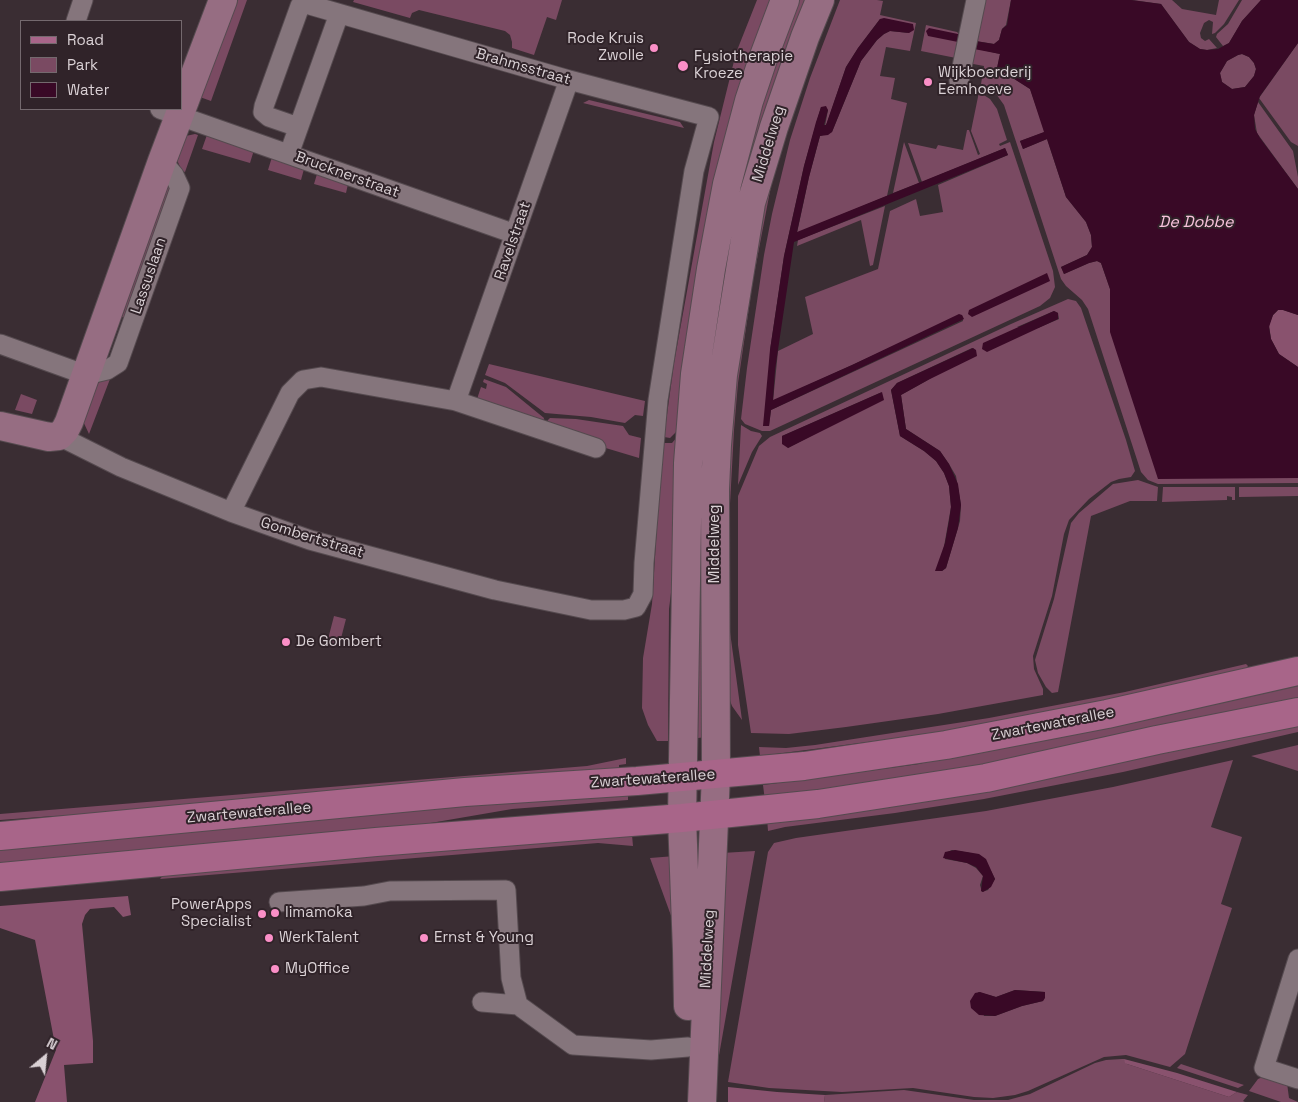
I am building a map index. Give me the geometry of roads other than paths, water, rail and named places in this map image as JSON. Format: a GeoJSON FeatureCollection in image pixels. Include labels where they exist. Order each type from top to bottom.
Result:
{"type":"FeatureCollection","features":[{"type":"Feature","properties":{"kind":"main road","name":"Lassuslaan"},"geometry":{"type":"LineString","coordinates":[[182,85],[223,0]]}},
{"type":"Feature","properties":{"kind":"main road","name":"Middelweg"},"geometry":{"type":"LineString","coordinates":[[687,1102],[687,951],[682,777],[684,624],[691,414],[700,335],[719,219],[738,141],[764,56],[785,0]]}},
{"type":"Feature","properties":{"kind":"main road","name":"Middelweg"},"geometry":{"type":"LineString","coordinates":[[702,1102],[716,774],[716,474],[719,419],[728,337],[751,203],[804,37],[820,0]]}},
{"type":"Feature","properties":{"kind":"main road","name":"Lassuslaan"},"geometry":{"type":"LineString","coordinates":[[59,436],[69,422],[162,161],[169,112]]}},
{"type":"Feature","properties":{"kind":"main road","name":"Gombertstraat"},"geometry":{"type":"LineString","coordinates":[[0,426],[43,436],[59,436]]}},
{"type":"Feature","properties":{"kind":"main road","name":"Zwartewaterallee"},"geometry":{"type":"LineString","coordinates":[[0,836],[465,792],[682,777],[804,766],[946,745],[1107,714],[1298,671]]}},
{"type":"Feature","properties":{"kind":"main road"},"geometry":{"type":"LineString","coordinates":[[0,877],[376,842],[682,818],[818,804],[986,778],[1148,742],[1298,712]]}},
{"type":"Feature","properties":{"kind":"street"},"geometry":{"type":"LineString","coordinates":[[76,20],[83,0]]}},
{"type":"Feature","properties":{"kind":"street"},"geometry":{"type":"LineString","coordinates":[[959,81],[976,0]]}},
{"type":"Feature","properties":{"kind":"street","name":"Brahmsstraat"},"geometry":{"type":"LineString","coordinates":[[298,128],[269,117],[263,112],[300,6],[303,3],[569,80],[708,117],[694,172],[658,400],[643,594],[636,607]]}},
{"type":"Feature","properties":{"kind":"street"},"geometry":{"type":"LineString","coordinates":[[289,154],[339,14]]}},
{"type":"Feature","properties":{"kind":"street","name":"Ravelstraat"},"geometry":{"type":"LineString","coordinates":[[456,401],[569,80]]}},
{"type":"Feature","properties":{"kind":"street","name":"Brucknerstraat"},"geometry":{"type":"LineString","coordinates":[[169,112],[515,234]]}},
{"type":"Feature","properties":{"kind":"street"},"geometry":{"type":"LineString","coordinates":[[0,344],[86,374]]}},
{"type":"Feature","properties":{"kind":"street"},"geometry":{"type":"LineString","coordinates":[[231,512],[290,393],[303,380],[322,377],[456,401],[596,448]]}},
{"type":"Feature","properties":{"kind":"street","name":"Gombertstraat"},"geometry":{"type":"LineString","coordinates":[[59,436],[122,466],[231,512],[310,540],[495,590],[591,610],[624,610],[636,607]]}},
{"type":"Feature","properties":{"kind":"street"},"geometry":{"type":"LineString","coordinates":[[280,902],[364,896],[390,891],[506,890],[511,978],[518,1005]]}},
{"type":"Feature","properties":{"kind":"street"},"geometry":{"type":"LineString","coordinates":[[1298,959],[1264,1068],[1298,1079]]}},
{"type":"Feature","properties":{"kind":"street"},"geometry":{"type":"LineString","coordinates":[[482,1002],[518,1005],[573,1045],[651,1050],[688,1047]]}},
{"type":"Feature","properties":{"kind":"water","name":"De Dobbe"},"geometry":{"type":"Polygon","coordinates":[[[1011,0],[1131,0],[1161,4],[1189,42],[1200,49],[1207,50],[1218,49],[1229,43],[1242,21],[1261,0],[1298,0],[1298,43],[1260,96],[1254,115],[1255,129],[1260,138],[1298,189],[1298,315],[1278,310],[1273,315],[1269,327],[1271,339],[1279,354],[1298,367],[1298,478],[1158,479],[1110,332],[1110,289],[1101,263],[1097,261],[1089,263],[1064,274],[1061,267],[1087,255],[1092,247],[1091,235],[1086,222],[1066,197],[1047,139],[1023,149],[1020,141],[1044,132],[1030,89],[997,68],[1000,54],[974,49],[975,41],[994,44],[999,40],[1002,29],[1007,25],[1011,0]],[[1242,54],[1227,61],[1220,73],[1222,82],[1232,89],[1245,87],[1254,76],[1256,69],[1249,57],[1242,54]]]}},
{"type":"Feature","properties":{"kind":"water"},"geometry":{"type":"Polygon","coordinates":[[[884,18],[913,24],[914,30],[909,33],[890,31],[884,34],[861,61],[832,132],[828,135],[820,136],[797,232],[1005,148],[1008,155],[794,242],[775,370],[773,400],[959,314],[964,319],[771,410],[769,426],[763,426],[770,350],[784,256],[816,122],[821,107],[826,106],[828,110],[824,125],[826,125],[846,67],[880,19],[884,18]]]}},
{"type":"Feature","properties":{"kind":"water"},"geometry":{"type":"Polygon","coordinates":[[[929,28],[958,34],[960,36],[958,42],[928,36],[926,31],[929,28]]]}},
{"type":"Feature","properties":{"kind":"water"},"geometry":{"type":"Polygon","coordinates":[[[1047,273],[1050,281],[972,317],[968,314],[969,310],[1047,273]]]}},
{"type":"Feature","properties":{"kind":"water"},"geometry":{"type":"Polygon","coordinates":[[[1054,311],[1058,313],[1058,319],[987,352],[982,349],[983,343],[1054,311]]]}},
{"type":"Feature","properties":{"kind":"water"},"geometry":{"type":"Polygon","coordinates":[[[973,348],[976,350],[977,356],[901,395],[906,429],[940,451],[949,464],[958,484],[961,505],[958,528],[946,568],[942,571],[935,571],[945,543],[949,521],[951,507],[949,486],[944,473],[936,461],[900,436],[891,390],[897,383],[973,348]]]}},
{"type":"Feature","properties":{"kind":"water"},"geometry":{"type":"Polygon","coordinates":[[[882,392],[884,400],[788,448],[782,444],[782,436],[882,392]]]}},
{"type":"Feature","properties":{"kind":"water"},"geometry":{"type":"Polygon","coordinates":[[[955,850],[979,854],[986,859],[995,879],[991,887],[983,892],[981,891],[983,876],[976,867],[943,858],[945,852],[955,850]]]}},
{"type":"Feature","properties":{"kind":"water"},"geometry":{"type":"Polygon","coordinates":[[[1015,990],[1045,992],[1045,998],[1043,1001],[995,1016],[979,1015],[971,1008],[970,1001],[975,993],[980,992],[996,997],[1015,990]]]}},
{"type":"Feature","properties":{"kind":"place","name":"Rode Kruis Zwolle"},"geometry":{"type":"Point","coordinates":[654,48]}},
{"type":"Feature","properties":{"kind":"place","name":"Fysiotherapie Kroeze"},"geometry":{"type":"Point","coordinates":[683,66]}},
{"type":"Feature","properties":{"kind":"place","name":"Wijkboerderij Eemhoeve"},"geometry":{"type":"Point","coordinates":[928,82]}},
{"type":"Feature","properties":{"kind":"place","name":"De Gombert"},"geometry":{"type":"Point","coordinates":[286,642]}},
{"type":"Feature","properties":{"kind":"place","name":"limamoka"},"geometry":{"type":"Point","coordinates":[275,913]}},
{"type":"Feature","properties":{"kind":"place","name":"PowerApps Specialist"},"geometry":{"type":"Point","coordinates":[262,914]}},
{"type":"Feature","properties":{"kind":"place","name":"WerkTalent"},"geometry":{"type":"Point","coordinates":[269,938]}},
{"type":"Feature","properties":{"kind":"place","name":"Ernst & Young"},"geometry":{"type":"Point","coordinates":[424,938]}},
{"type":"Feature","properties":{"kind":"place","name":"MyOffice"},"geometry":{"type":"Point","coordinates":[275,969]}}]}
